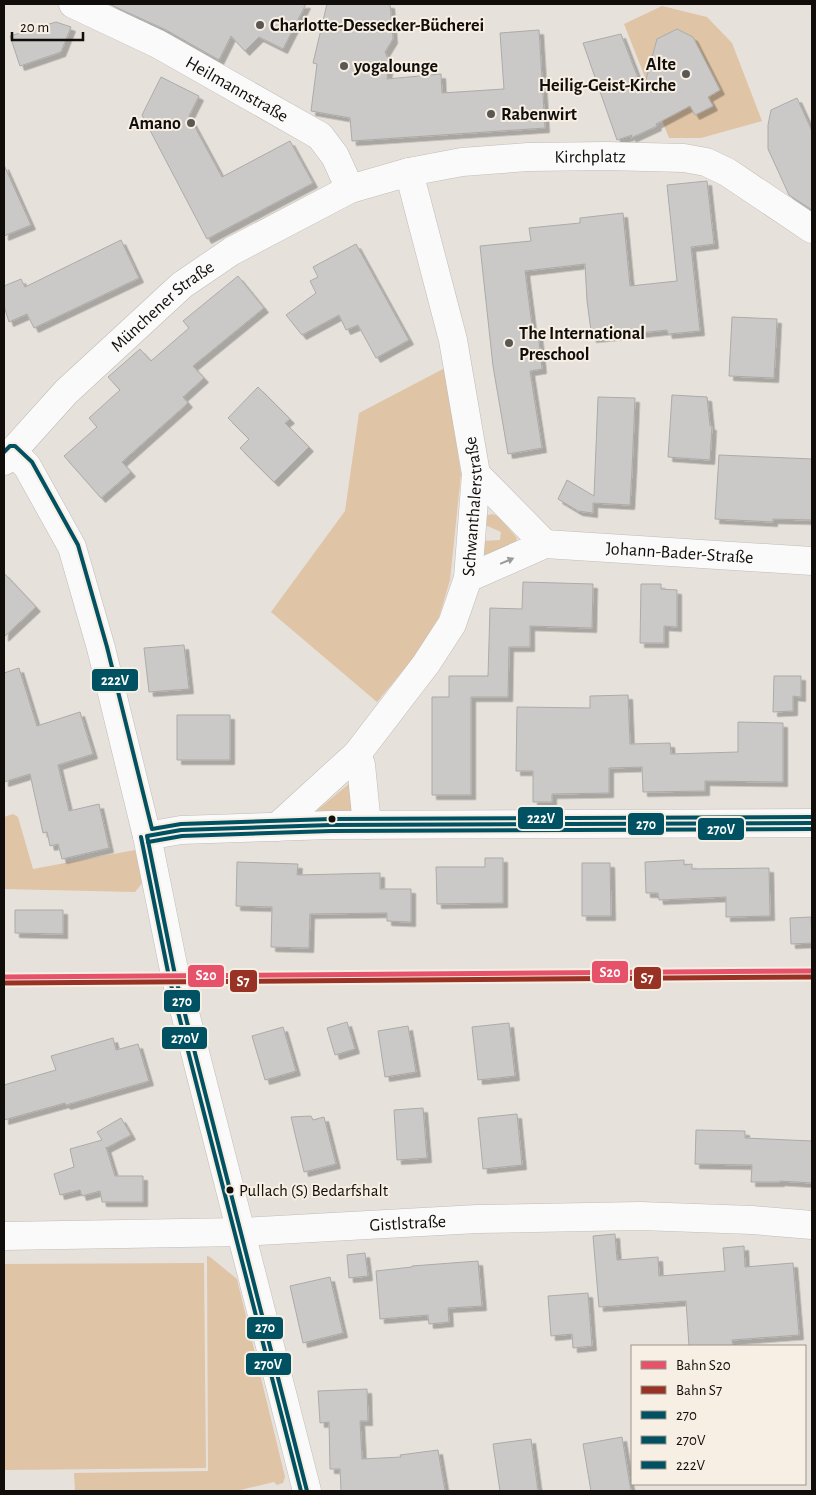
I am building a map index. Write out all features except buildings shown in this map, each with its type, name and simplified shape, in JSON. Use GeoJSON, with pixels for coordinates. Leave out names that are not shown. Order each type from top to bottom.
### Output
{"type":"FeatureCollection","features":[{"type":"Feature","properties":{"kind":"street","name":"Heilmannstraße"},"geometry":{"type":"LineString","coordinates":[[73,4],[158,44],[320,136],[335,156],[350,189]]}},
{"type":"Feature","properties":{"kind":"street","name":"Kirchplatz"},"geometry":{"type":"LineString","coordinates":[[350,189],[409,172],[462,162],[606,156],[684,158],[706,162],[727,172],[812,229]]}},
{"type":"Feature","properties":{"kind":"street","name":"Schwanthalerstraße"},"geometry":{"type":"LineString","coordinates":[[277,827],[357,754],[426,664],[447,632],[452,624],[468,578],[476,474],[453,340],[409,172]]}},
{"type":"Feature","properties":{"kind":"street","name":"Münchener Straße"},"geometry":{"type":"LineString","coordinates":[[8,456],[66,392],[182,285],[232,251],[350,189]]}},
{"type":"Feature","properties":{"kind":"street"},"geometry":{"type":"LineString","coordinates":[[8,456],[27,466],[72,547],[101,648],[147,836],[186,1017],[307,1491]]}},
{"type":"Feature","properties":{"kind":"street"},"geometry":{"type":"LineString","coordinates":[[476,474],[545,544]]}},
{"type":"Feature","properties":{"kind":"street","name":"Johann-Bader-Straße"},"geometry":{"type":"LineString","coordinates":[[468,578],[545,544],[812,561]]}},
{"type":"Feature","properties":{"kind":"street"},"geometry":{"type":"LineString","coordinates":[[357,754],[361,764],[367,825]]}},
{"type":"Feature","properties":{"kind":"street"},"geometry":{"type":"LineString","coordinates":[[147,836],[181,830],[367,825],[812,823]]}},
{"type":"Feature","properties":{"kind":"street","name":"Gistlstraße"},"geometry":{"type":"LineString","coordinates":[[4,1236],[242,1232],[478,1219],[640,1216],[752,1220],[812,1225]]}},
{"type":"Feature","properties":{"kind":"shaded area"},"geometry":{"type":"Polygon","coordinates":[[[662,6],[707,17],[732,43],[762,121],[701,138],[669,138],[624,24],[662,6]]]}},
{"type":"Feature","properties":{"kind":"shaded area"},"geometry":{"type":"Polygon","coordinates":[[[445,368],[461,474],[450,580],[439,617],[416,655],[377,702],[271,612],[345,511],[359,413],[445,368]]]}},
{"type":"Feature","properties":{"kind":"shaded area"},"geometry":{"type":"Polygon","coordinates":[[[492,514],[498,516],[517,538],[516,542],[487,555],[483,554],[483,541],[500,540],[501,532],[483,524],[485,516],[492,514]]]}},
{"type":"Feature","properties":{"kind":"shaded area"},"geometry":{"type":"Polygon","coordinates":[[[356,778],[360,811],[315,812],[356,778]]]}},
{"type":"Feature","properties":{"kind":"shaded area"},"geometry":{"type":"Polygon","coordinates":[[[13,814],[18,817],[33,869],[135,850],[143,882],[135,892],[4,889],[4,817],[13,814]]]}},
{"type":"Feature","properties":{"kind":"shaded area"},"geometry":{"type":"Polygon","coordinates":[[[207,1256],[237,1279],[285,1477],[283,1483],[277,1485],[274,1482],[236,1491],[75,1491],[74,1473],[208,1471],[207,1256]]]}},
{"type":"Feature","properties":{"kind":"shaded area"},"geometry":{"type":"Polygon","coordinates":[[[204,1263],[206,1468],[4,1470],[4,1264],[204,1263]]]}},
{"type":"Feature","properties":{"kind":"rail line","name":"S20"},"geometry":{"type":"LineString","coordinates":[[4,977],[812,971]]}},
{"type":"Feature","properties":{"kind":"rail line","name":"S7"},"geometry":{"type":"LineString","coordinates":[[4,983],[812,977]]}},
{"type":"Feature","properties":{"kind":"transit line","name":"222V"},"geometry":{"type":"LineString","coordinates":[[4,452],[10,446],[15,446],[32,462],[78,545],[107,647],[152,829],[181,824],[331,819],[812,817]]}},
{"type":"Feature","properties":{"kind":"transit line","name":"270"},"geometry":{"type":"LineString","coordinates":[[147,836],[181,830],[331,825],[812,823]]}},
{"type":"Feature","properties":{"kind":"transit line","name":"270V"},"geometry":{"type":"LineString","coordinates":[[148,842],[182,836],[331,831],[812,829]]}},
{"type":"Feature","properties":{"kind":"transit line","name":"270"},"geometry":{"type":"LineString","coordinates":[[147,836],[175,975],[307,1491]]}},
{"type":"Feature","properties":{"kind":"transit line","name":"270V"},"geometry":{"type":"LineString","coordinates":[[141,837],[169,977],[301,1491]]}},
{"type":"Feature","properties":{"kind":"place","name":"Charlotte-Dessecker-Bücherei"},"geometry":{"type":"Point","coordinates":[260,25]}},
{"type":"Feature","properties":{"kind":"place","name":"yogalounge"},"geometry":{"type":"Point","coordinates":[344,66]}},
{"type":"Feature","properties":{"kind":"place","name":"Alte Heilig-Geist-Kirche"},"geometry":{"type":"Point","coordinates":[686,74]}},
{"type":"Feature","properties":{"kind":"place","name":"Rabenwirt"},"geometry":{"type":"Point","coordinates":[491,114]}},
{"type":"Feature","properties":{"kind":"place","name":"Amano"},"geometry":{"type":"Point","coordinates":[191,123]}},
{"type":"Feature","properties":{"kind":"place","name":"The International Preschool"},"geometry":{"type":"Point","coordinates":[509,343]}},
{"type":"Feature","properties":{"kind":"place","name":"Pullach (S) Bedarfshalt"},"geometry":{"type":"Point","coordinates":[230,1190]}}]}
